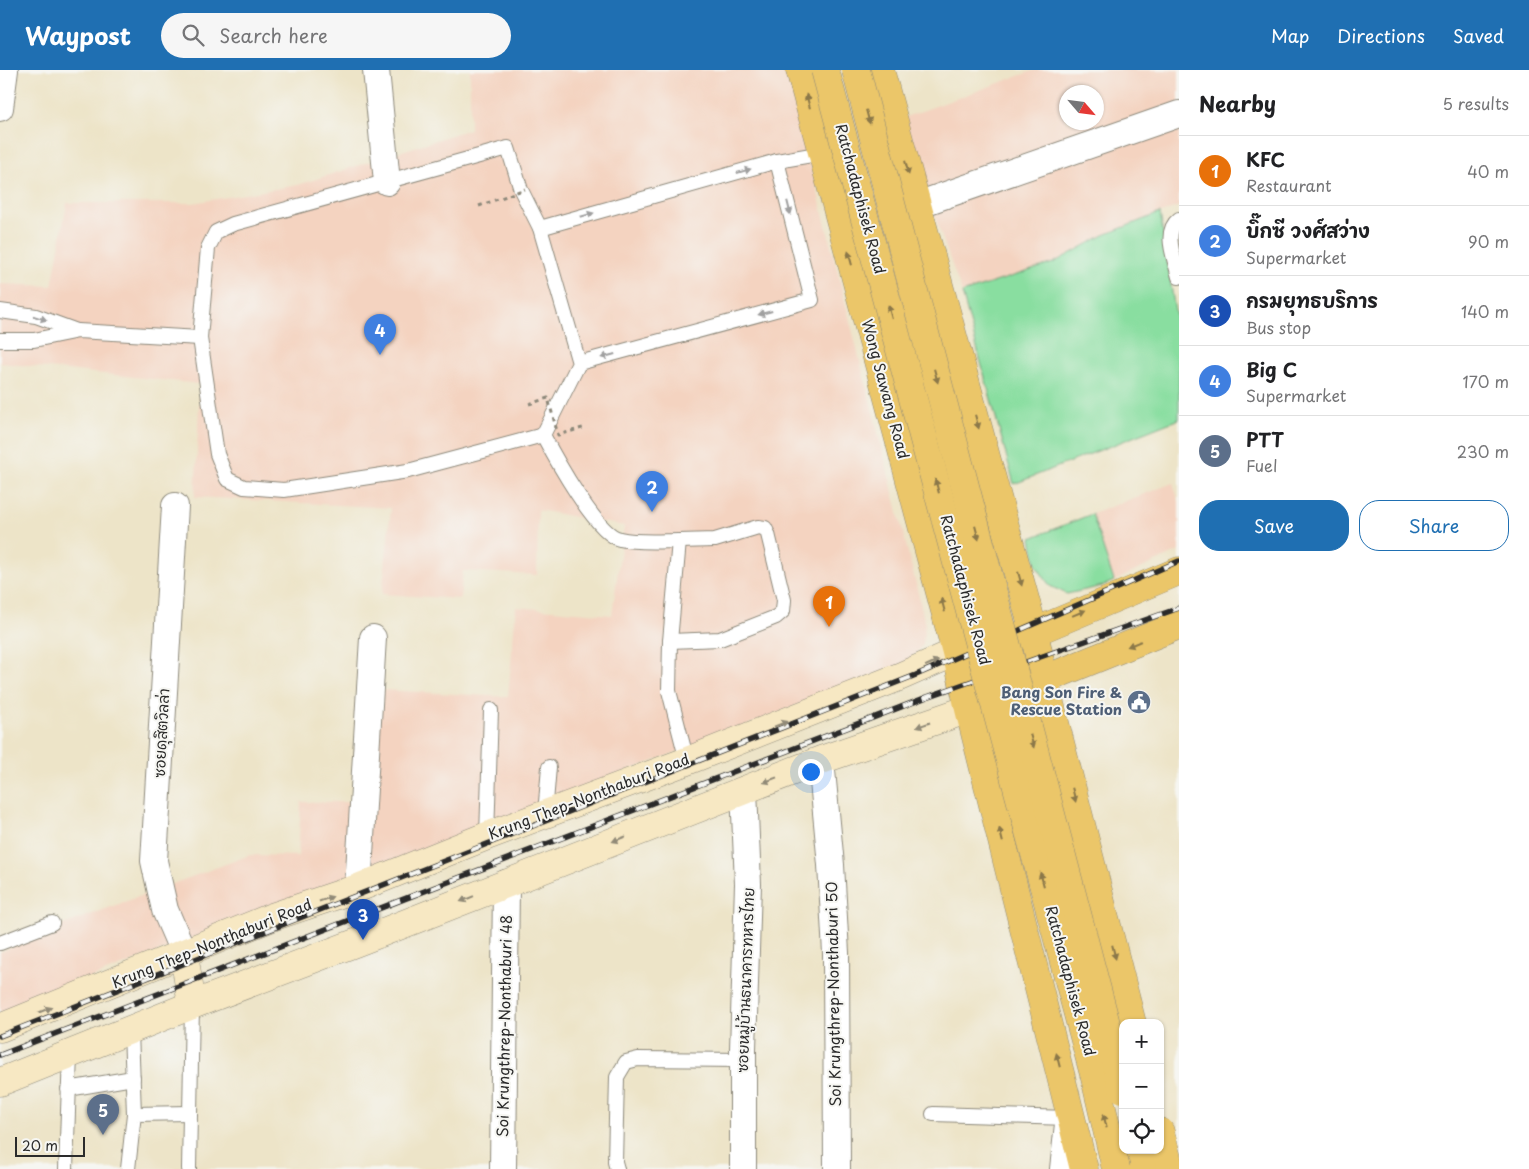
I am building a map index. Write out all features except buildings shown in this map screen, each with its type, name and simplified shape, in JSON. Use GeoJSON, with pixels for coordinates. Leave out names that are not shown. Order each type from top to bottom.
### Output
{"type":"FeatureCollection","features":[{"type":"Feature","properties":{"kind":"main road","name":"Wong Sawang Road"},"geometry":{"type":"LineString","coordinates":[[800,70],[956,652],[969,709]]}},
{"type":"Feature","properties":{"kind":"main road","name":"Ratchadaphisek Road"},"geometry":{"type":"LineString","coordinates":[[825,70],[1095,1078],[1116,1169]]}},
{"type":"Feature","properties":{"kind":"main road","name":"Ratchadaphisek Road"},"geometry":{"type":"LineString","coordinates":[[856,70],[1119,1074]]}},
{"type":"Feature","properties":{"kind":"main road"},"geometry":{"type":"LineString","coordinates":[[880,70],[1034,632],[1044,680],[1131,1019]]}},
{"type":"Feature","properties":{"kind":"main road"},"geometry":{"type":"LineString","coordinates":[[867,322],[875,335],[884,344],[894,350],[910,351],[918,346],[930,331],[937,314],[941,291]]}},
{"type":"Feature","properties":{"kind":"main road","name":"Krung Thep-Nonthaburi Road"},"geometry":{"type":"LineString","coordinates":[[0,1028],[272,917],[358,888],[486,836],[687,761],[899,677],[956,652],[1034,632],[1179,571]]}},
{"type":"Feature","properties":{"kind":"main road"},"geometry":{"type":"LineString","coordinates":[[0,1082],[192,1005],[821,760],[969,709],[1179,625]]}},
{"type":"Feature","properties":{"kind":"main road","name":"Ratchadaphisek Road"},"geometry":{"type":"LineString","coordinates":[[969,709],[1084,1169]]}},
{"type":"Feature","properties":{"kind":"main road"},"geometry":{"type":"LineString","coordinates":[[184,954],[192,1005]]}},
{"type":"Feature","properties":{"kind":"main road"},"geometry":{"type":"LineString","coordinates":[[1071,1117],[1080,1081],[1087,1070],[1100,1062],[1116,1059],[1119,1060]]}},
{"type":"Feature","properties":{"kind":"main road"},"geometry":{"type":"LineString","coordinates":[[1164,1147],[1170,1169]]}},
{"type":"Feature","properties":{"kind":"main road"},"geometry":{"type":"LineString","coordinates":[[1139,1154],[1142,1169]]}},
{"type":"Feature","properties":{"kind":"street"},"geometry":{"type":"LineString","coordinates":[[0,108],[4,70]]}},
{"type":"Feature","properties":{"kind":"street"},"geometry":{"type":"LineString","coordinates":[[376,70],[387,182]]}},
{"type":"Feature","properties":{"kind":"street"},"geometry":{"type":"LineString","coordinates":[[917,205],[1179,114]]}},
{"type":"Feature","properties":{"kind":"street","name":"ซอยดุสิตวิลล่า"},"geometry":{"type":"LineString","coordinates":[[175,506],[154,861],[165,910],[184,954]]}},
{"type":"Feature","properties":{"kind":"street"},"geometry":{"type":"LineString","coordinates":[[358,888],[373,638]]}},
{"type":"Feature","properties":{"kind":"street","name":"Soi Krungthrep-Nonthaburi 50"},"geometry":{"type":"LineString","coordinates":[[821,760],[831,865],[836,953],[837,1169]]}},
{"type":"Feature","properties":{"kind":"street","name":"ซอยหมู่บ้านธนาคารทหารไทย"},"geometry":{"type":"LineString","coordinates":[[743,1169],[743,1060],[748,884],[744,790]]}},
{"type":"Feature","properties":{"kind":"street","name":"Soi Krungthrep-Nonthaburi 48"},"geometry":{"type":"LineString","coordinates":[[504,1169],[506,883]]}},
{"type":"Feature","properties":{"kind":"street"},"geometry":{"type":"LineString","coordinates":[[1063,1169],[1071,1117]]}},
{"type":"Feature","properties":{"kind":"lane"},"geometry":{"type":"LineString","coordinates":[[508,148],[523,190],[540,228],[579,363],[543,435],[408,471],[284,490],[244,487],[227,479],[217,454],[200,338],[208,248],[216,232],[233,224],[387,182],[508,148]]}},
{"type":"Feature","properties":{"kind":"lane"},"geometry":{"type":"LineString","coordinates":[[540,228],[778,161],[822,153]]}},
{"type":"Feature","properties":{"kind":"lane"},"geometry":{"type":"LineString","coordinates":[[579,363],[812,300],[778,161]]}},
{"type":"Feature","properties":{"kind":"lane"},"geometry":{"type":"LineString","coordinates":[[1179,219],[1172,226],[1170,232],[1170,240],[1179,277]]}},
{"type":"Feature","properties":{"kind":"lane"},"geometry":{"type":"LineString","coordinates":[[0,311],[36,316],[78,331]]}},
{"type":"Feature","properties":{"kind":"lane"},"geometry":{"type":"LineString","coordinates":[[0,340],[34,340],[78,331],[200,338]]}},
{"type":"Feature","properties":{"kind":"lane"},"geometry":{"type":"LineString","coordinates":[[543,435],[574,491],[603,527],[618,539],[715,540],[758,528],[765,528],[784,600],[783,611],[776,617],[720,639],[670,641]]}},
{"type":"Feature","properties":{"kind":"lane"},"geometry":{"type":"LineString","coordinates":[[679,541],[670,641],[669,691],[687,761]]}},
{"type":"Feature","properties":{"kind":"lane"},"geometry":{"type":"LineString","coordinates":[[486,836],[491,710]]}},
{"type":"Feature","properties":{"kind":"lane"},"geometry":{"type":"LineString","coordinates":[[545,814],[549,767]]}},
{"type":"Feature","properties":{"kind":"lane"},"geometry":{"type":"LineString","coordinates":[[0,943],[52,923]]}},
{"type":"Feature","properties":{"kind":"lane"},"geometry":{"type":"LineString","coordinates":[[189,1169],[192,1005]]}},
{"type":"Feature","properties":{"kind":"lane"},"geometry":{"type":"LineString","coordinates":[[128,1169],[134,1114],[130,1031]]}},
{"type":"Feature","properties":{"kind":"lane"},"geometry":{"type":"LineString","coordinates":[[66,1169],[70,1054]]}},
{"type":"Feature","properties":{"kind":"lane"},"geometry":{"type":"LineString","coordinates":[[617,1169],[615,1162],[617,1077],[626,1062],[638,1059],[743,1060]]}},
{"type":"Feature","properties":{"kind":"lane"},"geometry":{"type":"LineString","coordinates":[[68,1089],[133,1078]]}},
{"type":"Feature","properties":{"kind":"lane"},"geometry":{"type":"LineString","coordinates":[[134,1114],[190,1114]]}},
{"type":"Feature","properties":{"kind":"lane"},"geometry":{"type":"LineString","coordinates":[[933,1114],[1071,1117]]}},
{"type":"Feature","properties":{"kind":"path"},"geometry":{"type":"LineString","coordinates":[[479,206],[523,190]]}},
{"type":"Feature","properties":{"kind":"path"},"geometry":{"type":"LineString","coordinates":[[529,404],[548,398],[558,435],[586,427]]}},
{"type":"Feature","properties":{"kind":"shaded area"},"geometry":{"type":"Polygon","coordinates":[[[470,70],[787,70],[917,588],[925,624],[923,644],[910,662],[0,1013],[0,952],[63,925],[250,855],[298,856],[301,802],[353,802],[383,690],[508,697],[516,607],[612,615],[624,526],[538,510],[537,575],[463,571],[460,599],[382,594],[391,508],[195,497],[200,384],[0,363],[0,284],[52,286],[67,203],[193,203],[298,185],[470,129],[470,70]]]}},
{"type":"Feature","properties":{"kind":"shaded area"},"geometry":{"type":"Polygon","coordinates":[[[1035,70],[1179,70],[1179,206],[1104,235],[1053,263],[962,293],[900,119],[1035,70]]]}},
{"type":"Feature","properties":{"kind":"shaded area"},"geometry":{"type":"Polygon","coordinates":[[[1173,483],[1179,502],[1179,551],[1114,581],[1092,514],[1173,483]]]}},
{"type":"Feature","properties":{"kind":"green space"},"geometry":{"type":"Polygon","coordinates":[[[1160,213],[1179,337],[1179,419],[1014,484],[962,293],[1053,263],[1104,235],[1160,213]]]}},
{"type":"Feature","properties":{"kind":"green space"},"geometry":{"type":"Polygon","coordinates":[[[1092,514],[1114,581],[1103,586],[1067,594],[1050,586],[1036,565],[1031,538],[1092,514]]]}},
{"type":"Feature","properties":{"kind":"railway"},"geometry":{"type":"LineString","coordinates":[[0,1036],[916,675],[1179,561]]}},
{"type":"Feature","properties":{"kind":"railway"},"geometry":{"type":"LineString","coordinates":[[0,1055],[927,697],[1179,608]]}},
{"type":"Feature","properties":{"kind":"place","name":"Big C"},"geometry":{"type":"Point","coordinates":[380,355]}},
{"type":"Feature","properties":{"kind":"place","name":"บิ๊กซี วงศ์สว่าง"},"geometry":{"type":"Point","coordinates":[652,512]}},
{"type":"Feature","properties":{"kind":"place","name":"KFC"},"geometry":{"type":"Point","coordinates":[829,627]}},
{"type":"Feature","properties":{"kind":"place","name":"Bang Son Fire & Rescue Station"},"geometry":{"type":"Point","coordinates":[1139,702]}},
{"type":"Feature","properties":{"kind":"place","name":"กรมยุทธบริการ"},"geometry":{"type":"Point","coordinates":[363,940]}},
{"type":"Feature","properties":{"kind":"place","name":"PTT"},"geometry":{"type":"Point","coordinates":[103,1135]}}]}
